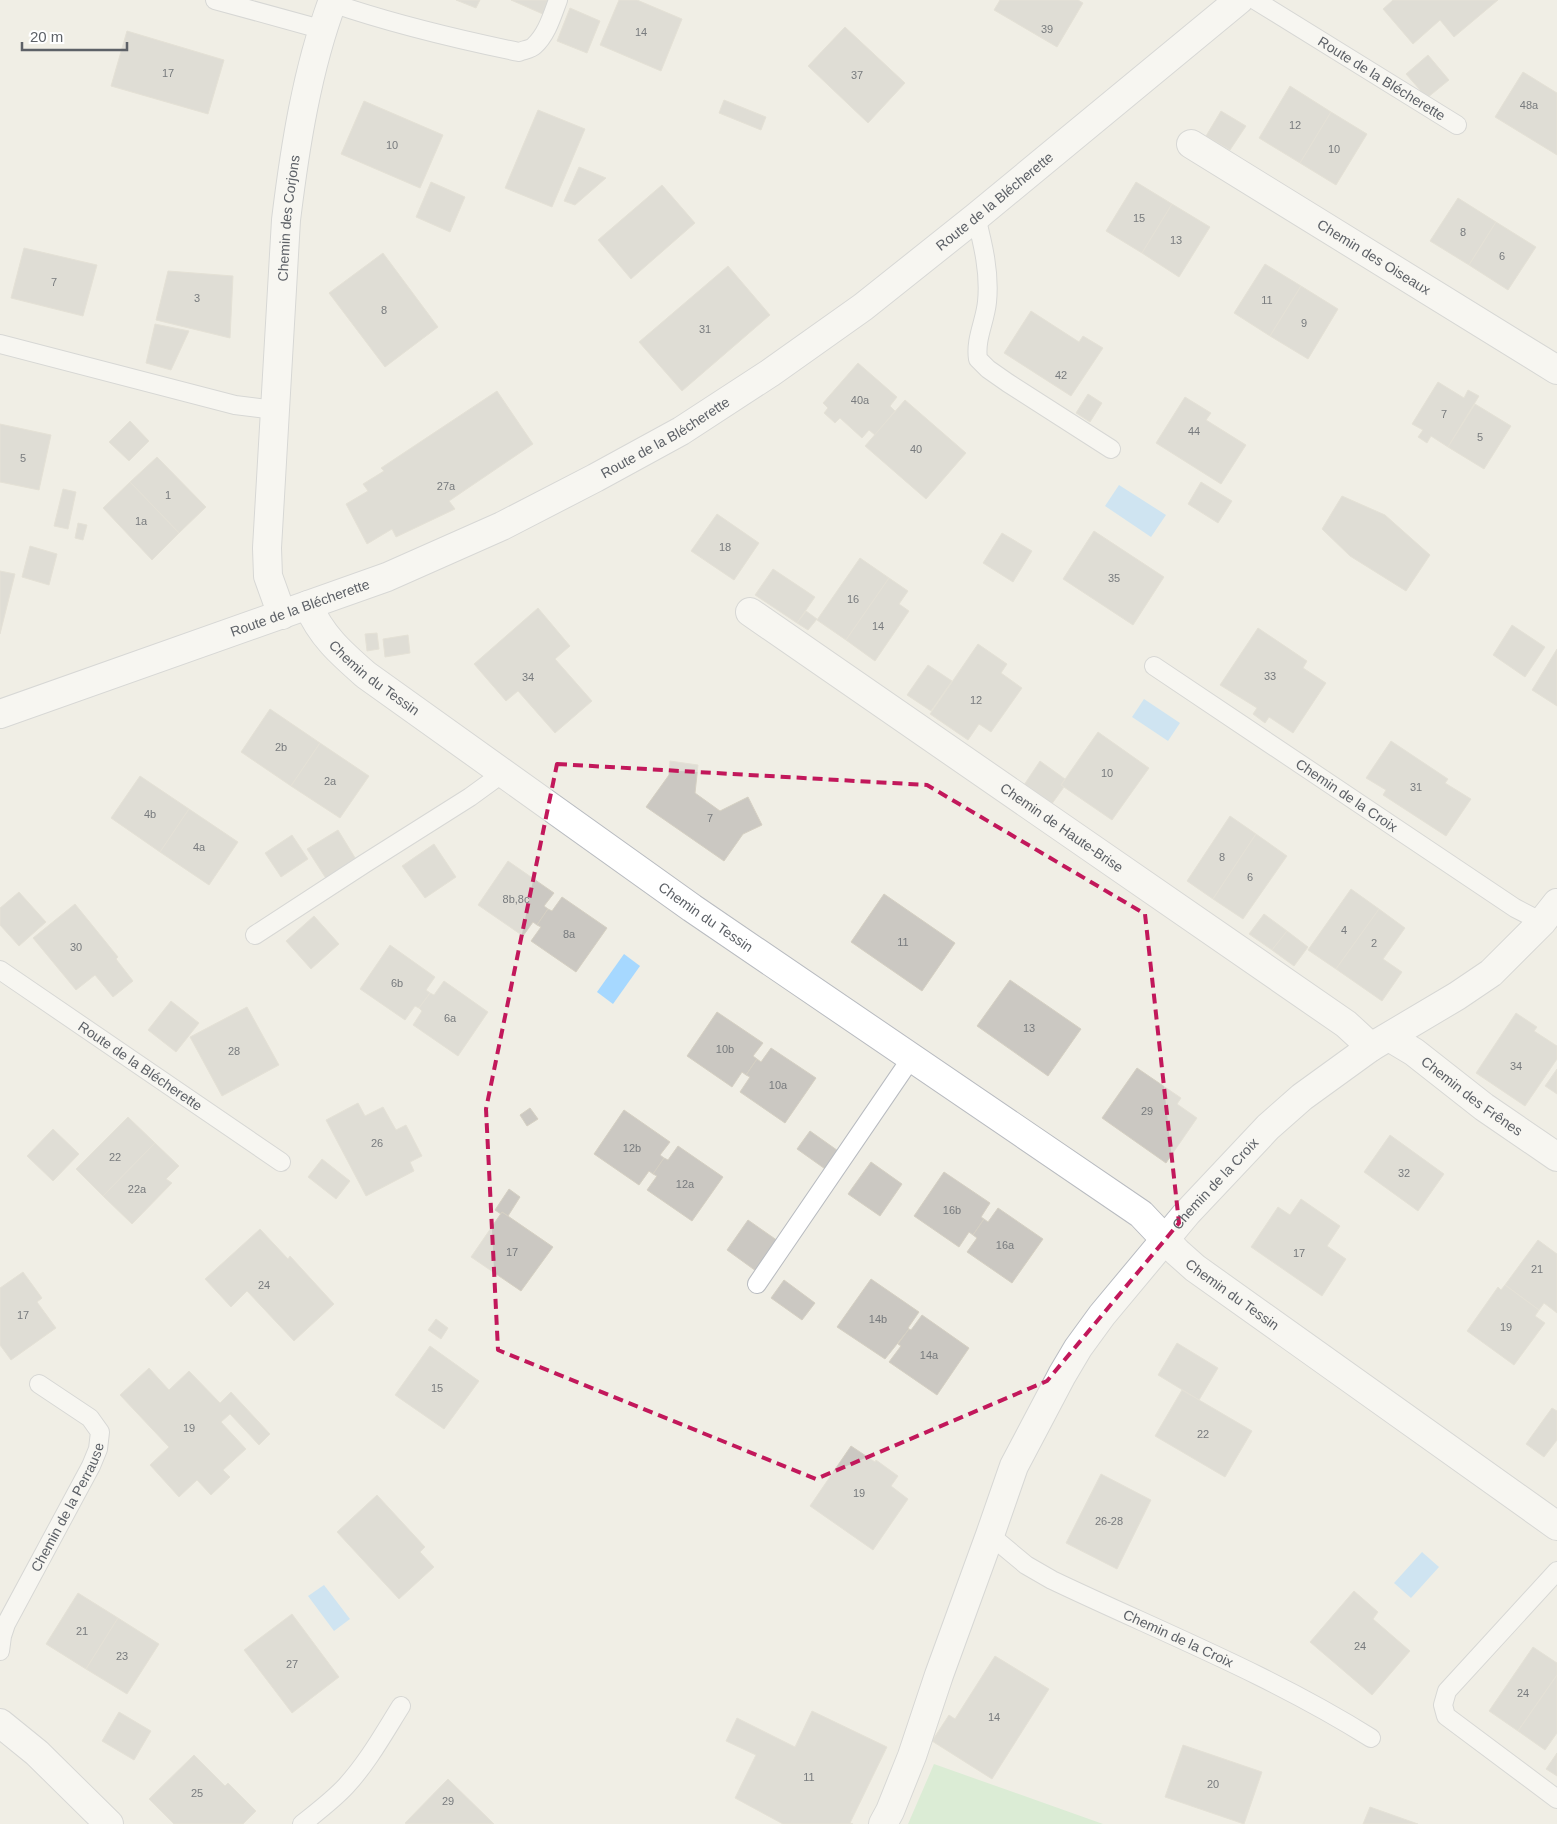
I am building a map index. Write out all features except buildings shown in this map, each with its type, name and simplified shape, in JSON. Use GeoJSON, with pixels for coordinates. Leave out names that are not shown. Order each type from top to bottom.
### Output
{"type":"FeatureCollection","features":[{"type":"Feature","properties":{"kind":"street","name":"Route de la Blécherette"},"geometry":{"type":"LineString","coordinates":[[0,714],[388,577],[502,526],[596,478],[681,431],[770,373],[855,312],[976,217],[1239,0]]}},
{"type":"Feature","properties":{"kind":"street","name":"Chemin des Corjons"},"geometry":{"type":"LineString","coordinates":[[282,615],[268,576],[267,548],[286,220],[306,94],[332,1]]}},
{"type":"Feature","properties":{"kind":"street","name":"Chemin des Oiseaux"},"geometry":{"type":"LineString","coordinates":[[1191,144],[1557,370]]}},
{"type":"Feature","properties":{"kind":"street","name":"Chemin du Tessin"},"geometry":{"type":"LineString","coordinates":[[308,605],[314,619],[332,645],[366,675],[692,908],[1141,1214],[1195,1268],[1557,1526]]}},
{"type":"Feature","properties":{"kind":"street","name":"Chemin de Haute-Brise"},"geometry":{"type":"LineString","coordinates":[[750,612],[1346,1024],[1380,1042]]}},
{"type":"Feature","properties":{"kind":"street","name":"Chemin de la Croix"},"geometry":{"type":"LineString","coordinates":[[883,1824],[912,1756],[1014,1466],[1066,1368],[1102,1315],[1187,1213],[1268,1126],[1302,1097],[1380,1042],[1457,996],[1491,973],[1550,913]]}},
{"type":"Feature","properties":{"kind":"street","name":"Chemin des Frênes"},"geometry":{"type":"LineString","coordinates":[[1380,1042],[1414,1052],[1484,1107],[1557,1157]]}},
{"type":"Feature","properties":{"kind":"street"},"geometry":{"type":"LineString","coordinates":[[0,1723],[37,1753],[109,1824]]}},
{"type":"Feature","properties":{"kind":"lane"},"geometry":{"type":"LineString","coordinates":[[215,0],[324,30]]}},
{"type":"Feature","properties":{"kind":"lane"},"geometry":{"type":"LineString","coordinates":[[332,1],[364,14],[428,32],[520,52],[533,48],[546,30],[558,0]]}},
{"type":"Feature","properties":{"kind":"lane","name":"Route de la Blécherette"},"geometry":{"type":"LineString","coordinates":[[1255,0],[1457,125]]}},
{"type":"Feature","properties":{"kind":"lane"},"geometry":{"type":"LineString","coordinates":[[976,217],[987,272],[987,302],[976,346],[978,359],[988,370],[1112,449]]}},
{"type":"Feature","properties":{"kind":"lane"},"geometry":{"type":"LineString","coordinates":[[0,344],[235,405],[275,410]]}},
{"type":"Feature","properties":{"kind":"lane","name":"Chemin de la Croix"},"geometry":{"type":"LineString","coordinates":[[1154,666],[1515,908],[1550,913]]}},
{"type":"Feature","properties":{"kind":"lane"},"geometry":{"type":"LineString","coordinates":[[255,935],[470,797],[503,773]]}},
{"type":"Feature","properties":{"kind":"lane","name":"Route de la Blécherette"},"geometry":{"type":"LineString","coordinates":[[0,970],[281,1162]]}},
{"type":"Feature","properties":{"kind":"lane"},"geometry":{"type":"LineString","coordinates":[[757,1284],[912,1057]]}},
{"type":"Feature","properties":{"kind":"lane","name":"Chemin de la Perrause"},"geometry":{"type":"LineString","coordinates":[[0,1652],[6,1624],[91,1466],[98,1449],[100,1432],[90,1418],[39,1384]]}},
{"type":"Feature","properties":{"kind":"lane","name":"Chemin de la Croix"},"geometry":{"type":"LineString","coordinates":[[990,1535],[1026,1565],[1052,1580],[1228,1662],[1332,1714],[1371,1738]]}},
{"type":"Feature","properties":{"kind":"lane"},"geometry":{"type":"LineString","coordinates":[[1557,1571],[1447,1691],[1442,1705],[1446,1716],[1557,1799]]}},
{"type":"Feature","properties":{"kind":"lane"},"geometry":{"type":"LineString","coordinates":[[302,1824],[347,1785],[379,1741],[401,1706]]}},
{"type":"Feature","properties":{"kind":"highlighted area"},"geometry":{"type":"Polygon","coordinates":[[[557,764],[927,785],[1145,914],[1179,1223],[1047,1381],[816,1479],[498,1350],[486,1109],[557,764]]]}},
{"type":"Feature","properties":{"kind":"green space"},"geometry":{"type":"Polygon","coordinates":[[[934,1764],[1103,1824],[908,1824],[934,1764]]]}},
{"type":"Feature","properties":{"kind":"water"},"geometry":{"type":"Polygon","coordinates":[[[1119,485],[1166,515],[1151,537],[1105,506],[1119,485]]]}},
{"type":"Feature","properties":{"kind":"water"},"geometry":{"type":"Polygon","coordinates":[[[1144,699],[1180,723],[1168,741],[1132,717],[1144,699]]]}},
{"type":"Feature","properties":{"kind":"water"},"geometry":{"type":"Polygon","coordinates":[[[624,954],[640,966],[613,1004],[597,992],[624,954]]]}},
{"type":"Feature","properties":{"kind":"water"},"geometry":{"type":"Polygon","coordinates":[[[1422,1552],[1439,1567],[1411,1598],[1394,1583],[1422,1552]]]}},
{"type":"Feature","properties":{"kind":"water"},"geometry":{"type":"Polygon","coordinates":[[[324,1585],[350,1619],[334,1631],[308,1596],[324,1585]]]}}]}
